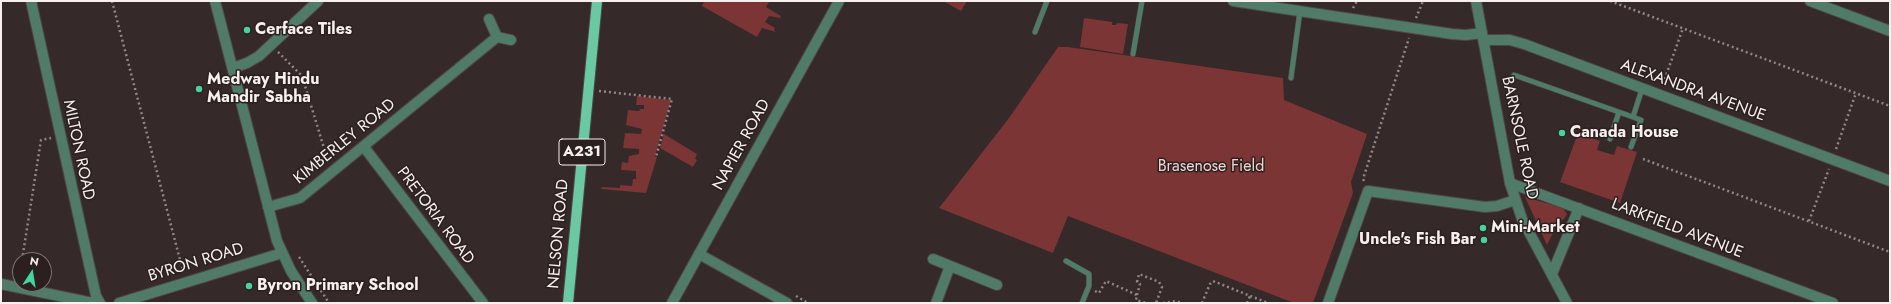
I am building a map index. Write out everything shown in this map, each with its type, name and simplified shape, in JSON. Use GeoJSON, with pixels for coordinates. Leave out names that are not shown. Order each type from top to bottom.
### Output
{"type":"FeatureCollection","features":[{"type":"Feature","properties":{"kind":"main road","name":"NELSON ROAD"},"geometry":{"type":"LineString","coordinates":[[568,303],[597,1]]}},
{"type":"Feature","properties":{"kind":"street","name":"MILTON ROAD"},"geometry":{"type":"LineString","coordinates":[[31,1],[96,296],[100,303]]}},
{"type":"Feature","properties":{"kind":"street"},"geometry":{"type":"LineString","coordinates":[[215,1],[268,207],[282,253],[295,279],[312,303]]}},
{"type":"Feature","properties":{"kind":"street"},"geometry":{"type":"LineString","coordinates":[[233,68],[250,62],[271,45],[318,1]]}},
{"type":"Feature","properties":{"kind":"street","name":"NAPIER ROAD"},"geometry":{"type":"LineString","coordinates":[[672,303],[839,1]]}},
{"type":"Feature","properties":{"kind":"street","name":"ALEXANDRA AVENUE"},"geometry":{"type":"LineString","coordinates":[[1233,1],[1283,5],[1300,11],[1412,28],[1510,40],[1832,158],[1890,181]]}},
{"type":"Feature","properties":{"kind":"street","name":"BARNSOLE ROAD"},"geometry":{"type":"LineString","coordinates":[[1476,1],[1510,183],[1537,250],[1552,274],[1567,303]]}},
{"type":"Feature","properties":{"kind":"street"},"geometry":{"type":"LineString","coordinates":[[1810,1],[1890,31]]}},
{"type":"Feature","properties":{"kind":"street"},"geometry":{"type":"LineString","coordinates":[[490,19],[497,37],[511,40]]}},
{"type":"Feature","properties":{"kind":"street","name":"KIMBERLEY ROAD"},"geometry":{"type":"LineString","coordinates":[[268,207],[300,198],[497,37]]}},
{"type":"Feature","properties":{"kind":"street","name":"PRETORIA ROAD"},"geometry":{"type":"LineString","coordinates":[[364,147],[483,303]]}},
{"type":"Feature","properties":{"kind":"street","name":"LARKFIELD AVENUE"},"geometry":{"type":"LineString","coordinates":[[1510,183],[1833,303]]}},
{"type":"Feature","properties":{"kind":"street"},"geometry":{"type":"LineString","coordinates":[[1328,303],[1368,191],[1485,207],[1505,204],[1516,200]]}},
{"type":"Feature","properties":{"kind":"street"},"geometry":{"type":"LineString","coordinates":[[1552,274],[1579,208]]}},
{"type":"Feature","properties":{"kind":"street","name":"BYRON ROAD"},"geometry":{"type":"LineString","coordinates":[[119,303],[282,253]]}},
{"type":"Feature","properties":{"kind":"street"},"geometry":{"type":"LineString","coordinates":[[699,254],[787,303]]}},
{"type":"Feature","properties":{"kind":"street"},"geometry":{"type":"LineString","coordinates":[[933,260],[997,285]]}},
{"type":"Feature","properties":{"kind":"street"},"geometry":{"type":"LineString","coordinates":[[936,303],[950,266]]}},
{"type":"Feature","properties":{"kind":"street"},"geometry":{"type":"LineString","coordinates":[[1,284],[93,303]]}},
{"type":"Feature","properties":{"kind":"lane"},"geometry":{"type":"LineString","coordinates":[[1035,32],[1047,1]]}},
{"type":"Feature","properties":{"kind":"lane"},"geometry":{"type":"LineString","coordinates":[[1133,54],[1142,1]]}},
{"type":"Feature","properties":{"kind":"lane"},"geometry":{"type":"LineString","coordinates":[[1291,78],[1300,11]]}},
{"type":"Feature","properties":{"kind":"lane"},"geometry":{"type":"LineString","coordinates":[[1514,75],[1640,120],[1631,147]]}},
{"type":"Feature","properties":{"kind":"lane"},"geometry":{"type":"LineString","coordinates":[[1633,117],[1642,89]]}},
{"type":"Feature","properties":{"kind":"lane"},"geometry":{"type":"LineString","coordinates":[[1610,139],[1619,112]]}},
{"type":"Feature","properties":{"kind":"lane"},"geometry":{"type":"LineString","coordinates":[[1066,261],[1089,274],[1087,289],[1082,303]]}},
{"type":"Feature","properties":{"kind":"path"},"geometry":{"type":"LineString","coordinates":[[112,1],[186,282]]}},
{"type":"Feature","properties":{"kind":"path"},"geometry":{"type":"LineString","coordinates":[[1368,191],[1363,179],[1412,28],[1423,1]]}},
{"type":"Feature","properties":{"kind":"path"},"geometry":{"type":"LineString","coordinates":[[1610,1],[1890,106]]}},
{"type":"Feature","properties":{"kind":"path"},"geometry":{"type":"LineString","coordinates":[[1659,95],[1683,28]]}},
{"type":"Feature","properties":{"kind":"path"},"geometry":{"type":"LineString","coordinates":[[271,45],[302,76],[331,173]]}},
{"type":"Feature","properties":{"kind":"path"},"geometry":{"type":"LineString","coordinates":[[598,91],[672,99],[656,156]]}},
{"type":"Feature","properties":{"kind":"path"},"geometry":{"type":"LineString","coordinates":[[1809,221],[1856,93]]}},
{"type":"Feature","properties":{"kind":"path"},"geometry":{"type":"LineString","coordinates":[[23,252],[41,140],[60,136]]}},
{"type":"Feature","properties":{"kind":"path"},"geometry":{"type":"LineString","coordinates":[[1643,159],[1890,252]]}},
{"type":"Feature","properties":{"kind":"path"},"geometry":{"type":"LineString","coordinates":[[295,251],[329,303]]}},
{"type":"Feature","properties":{"kind":"path"},"geometry":{"type":"LineString","coordinates":[[1146,303],[1136,300],[1140,284],[1137,282],[1139,274],[1159,282],[1162,287],[1156,303]]}},
{"type":"Feature","properties":{"kind":"path"},"geometry":{"type":"LineString","coordinates":[[1087,289],[1099,293],[1106,281],[1137,295]]}},
{"type":"Feature","properties":{"kind":"path"},"geometry":{"type":"LineString","coordinates":[[1202,303],[1210,284],[1213,282],[1268,303]]}},
{"type":"Feature","properties":{"kind":"path"},"geometry":{"type":"LineString","coordinates":[[1247,303],[1250,296]]}},
{"type":"Feature","properties":{"kind":"path"},"geometry":{"type":"LineString","coordinates":[[1163,303],[1176,301],[1182,303]]}},
{"type":"Feature","properties":{"kind":"green space"},"geometry":{"type":"Polygon","coordinates":[[[704,1],[768,1],[769,2],[766,7],[781,16],[780,18],[769,16],[765,22],[775,28],[774,30],[776,32],[762,28],[757,37],[702,6],[704,1]]]}},
{"type":"Feature","properties":{"kind":"green space"},"geometry":{"type":"Polygon","coordinates":[[[943,1],[967,1],[961,11],[943,1]]]}},
{"type":"Feature","properties":{"kind":"green space"},"geometry":{"type":"Polygon","coordinates":[[[1084,18],[1112,22],[1112,25],[1116,25],[1117,23],[1128,24],[1123,54],[1080,47],[1084,18]]]}},
{"type":"Feature","properties":{"kind":"green space","name":"Brasenose Field"},"geometry":{"type":"Polygon","coordinates":[[[1058,47],[1068,47],[1283,78],[1284,100],[1367,134],[1351,182],[1353,193],[1313,303],[1294,303],[1068,216],[1053,253],[939,208],[1009,118],[1058,47]]]}},
{"type":"Feature","properties":{"kind":"green space"},"geometry":{"type":"Polygon","coordinates":[[[637,96],[671,100],[655,156],[657,157],[646,193],[601,189],[602,187],[620,188],[620,185],[632,186],[633,179],[636,179],[636,171],[621,170],[622,162],[628,163],[629,156],[639,154],[639,149],[623,148],[625,133],[641,134],[642,129],[626,125],[628,110],[639,111],[640,109],[644,109],[644,105],[636,105],[637,96]]]}},
{"type":"Feature","properties":{"kind":"green space"},"geometry":{"type":"Polygon","coordinates":[[[1578,133],[1600,141],[1597,150],[1614,155],[1617,146],[1637,152],[1620,203],[1560,182],[1578,133]]]}},
{"type":"Feature","properties":{"kind":"green space"},"geometry":{"type":"Polygon","coordinates":[[[664,134],[697,154],[695,159],[697,160],[693,167],[660,148],[664,134]]]}},
{"type":"Feature","properties":{"kind":"green space"},"geometry":{"type":"Polygon","coordinates":[[[1525,197],[1563,208],[1567,214],[1564,219],[1559,221],[1547,245],[1525,197]]]}},
{"type":"Feature","properties":{"kind":"place","name":"Cerface Tiles"},"geometry":{"type":"Point","coordinates":[247,30]}},
{"type":"Feature","properties":{"kind":"place","name":"Medway Hindu Mandir Sabha"},"geometry":{"type":"Point","coordinates":[199,89]}},
{"type":"Feature","properties":{"kind":"place","name":"Canada House"},"geometry":{"type":"Point","coordinates":[1562,133]}},
{"type":"Feature","properties":{"kind":"place","name":"Mini-Market"},"geometry":{"type":"Point","coordinates":[1483,228]}},
{"type":"Feature","properties":{"kind":"place","name":"Uncle's Fish Bar"},"geometry":{"type":"Point","coordinates":[1484,240]}},
{"type":"Feature","properties":{"kind":"place","name":"Byron Primary School"},"geometry":{"type":"Point","coordinates":[249,286]}}]}
